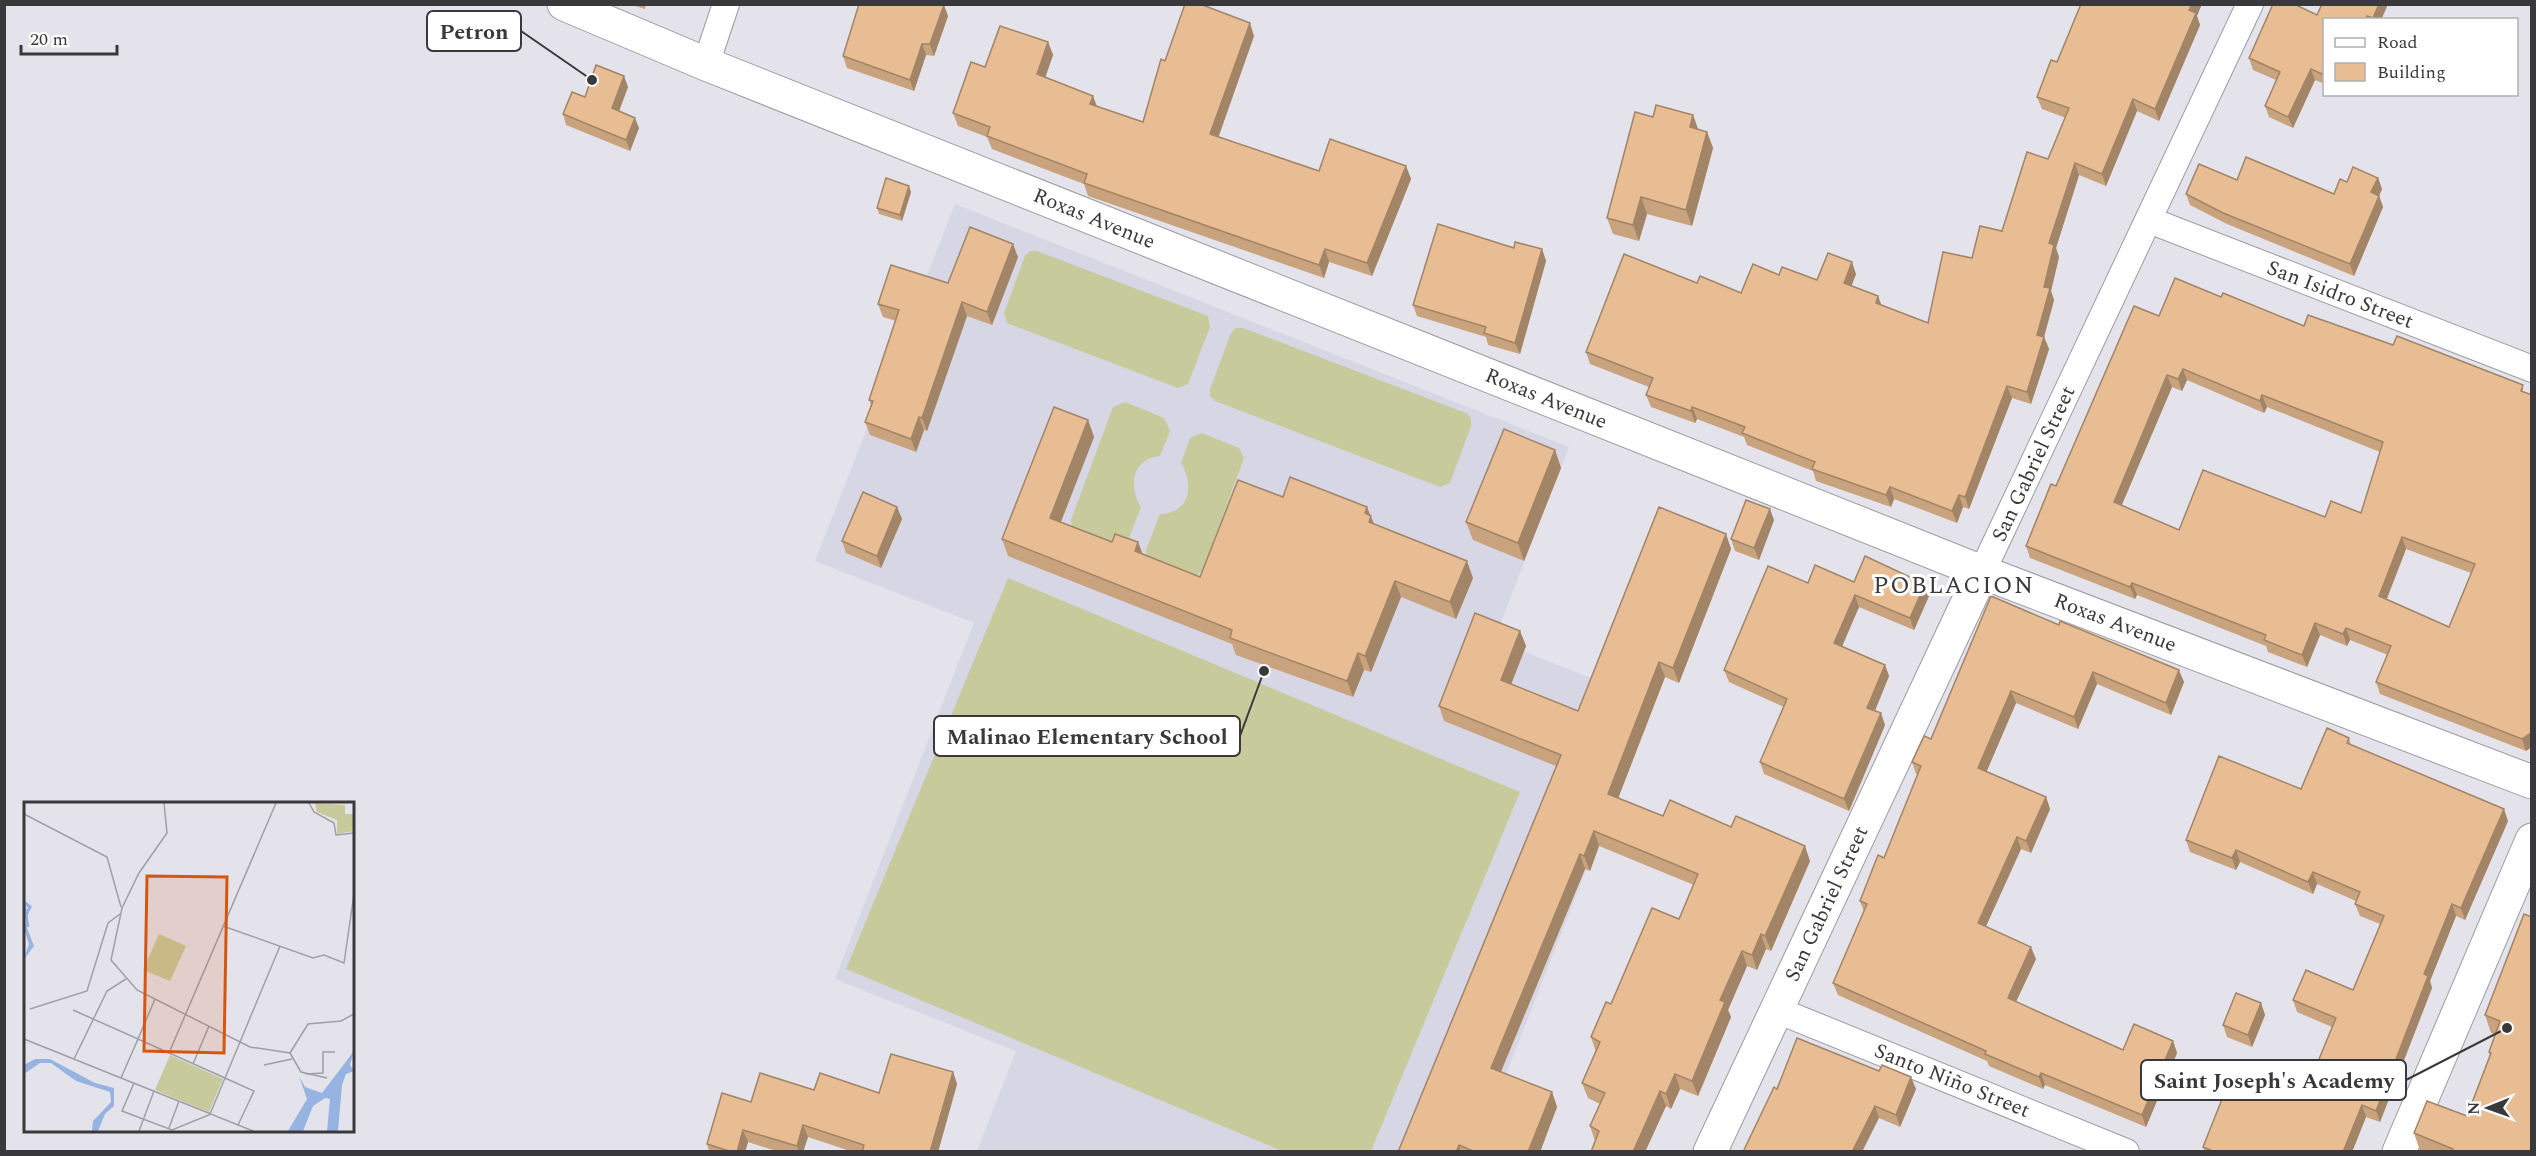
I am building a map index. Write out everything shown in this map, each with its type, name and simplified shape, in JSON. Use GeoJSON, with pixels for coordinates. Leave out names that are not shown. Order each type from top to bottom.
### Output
{"type":"FeatureCollection","features":[{"type":"Feature","properties":{"kind":"main road","name":"Roxas Avenue"},"geometry":{"type":"LineString","coordinates":[[564,4],[706,64],[1983,572],[2532,782]]}},
{"type":"Feature","properties":{"kind":"main road","name":"San Gabriel Street"},"geometry":{"type":"LineString","coordinates":[[1710,1152],[1983,572]]}},
{"type":"Feature","properties":{"kind":"main road"},"geometry":{"type":"LineString","coordinates":[[2399,1152],[2532,840]]}},
{"type":"Feature","properties":{"kind":"street"},"geometry":{"type":"LineString","coordinates":[[706,64],[726,4]]}},
{"type":"Feature","properties":{"kind":"street","name":"San Gabriel Street"},"geometry":{"type":"LineString","coordinates":[[1983,572],[2250,4]]}},
{"type":"Feature","properties":{"kind":"street","name":"San Isidro Street"},"geometry":{"type":"LineString","coordinates":[[2149,220],[2532,369]]}},
{"type":"Feature","properties":{"kind":"street","name":"Santo Niño Street"},"geometry":{"type":"LineString","coordinates":[[1777,1010],[2126,1152]]}},
{"type":"Feature","properties":{"kind":"shaded area"},"geometry":{"type":"Polygon","coordinates":[[[955,204],[1569,447],[1494,640],[1652,702],[1476,1151],[977,1151],[1016,1051],[835,979],[974,623],[815,561],[955,204]]]}},
{"type":"Feature","properties":{"kind":"green space"},"geometry":{"type":"Polygon","coordinates":[[[1030,251],[1037,251],[1208,316],[1210,327],[1188,384],[1178,388],[1007,323],[1004,313],[1025,256],[1030,251]]]}},
{"type":"Feature","properties":{"kind":"green space"},"geometry":{"type":"Polygon","coordinates":[[[1236,328],[1243,328],[1466,413],[1471,418],[1471,426],[1450,483],[1440,487],[1215,401],[1210,396],[1210,389],[1231,333],[1236,328]]]}},
{"type":"Feature","properties":{"kind":"green space"},"geometry":{"type":"Polygon","coordinates":[[[1125,402],[1164,418],[1170,431],[1160,456],[1143,462],[1138,468],[1134,482],[1141,507],[1127,543],[1120,547],[1072,527],[1071,520],[1113,407],[1125,402]]]}},
{"type":"Feature","properties":{"kind":"green space"},"geometry":{"type":"Polygon","coordinates":[[[1202,433],[1239,448],[1244,458],[1203,570],[1195,577],[1146,557],[1146,550],[1160,514],[1178,509],[1184,503],[1188,480],[1181,463],[1190,438],[1202,433]]]}},
{"type":"Feature","properties":{"kind":"green space"},"geometry":{"type":"Polygon","coordinates":[[[1008,578],[1520,792],[1371,1151],[1282,1151],[846,969],[1008,578]]]}},
{"type":"Feature","properties":{"kind":"building"},"geometry":{"type":"Polygon","coordinates":[[[859,4],[944,5],[930,44],[922,44],[910,80],[843,56],[859,4]]]}},
{"type":"Feature","properties":{"kind":"building"},"geometry":{"type":"Polygon","coordinates":[[[1185,4],[1200,4],[1250,23],[1210,134],[1319,171],[1330,139],[1406,166],[1367,263],[1325,249],[1319,265],[1084,183],[1087,174],[987,136],[990,127],[953,113],[971,62],[985,67],[1000,26],[1048,42],[1037,74],[1093,96],[1090,104],[1143,122],[1161,59],[1165,61],[1185,4]]]}},
{"type":"Feature","properties":{"kind":"building"},"geometry":{"type":"Polygon","coordinates":[[[2081,4],[2192,4],[2189,10],[2196,13],[2155,109],[2133,99],[2102,174],[2075,163],[2049,243],[2054,245],[2044,287],[2050,288],[2037,335],[2044,337],[2027,392],[2007,386],[1965,497],[1959,495],[1952,511],[1890,487],[1886,495],[1812,469],[1815,462],[1742,433],[1745,427],[1692,407],[1691,411],[1646,395],[1653,378],[1586,352],[1624,254],[1697,283],[1700,276],[1741,293],[1753,264],[1779,275],[1782,267],[1817,280],[1828,253],[1852,262],[1844,283],[1878,296],[1876,303],[1928,323],[1943,252],[1972,258],[1980,226],[2002,231],[2027,152],[2048,159],[2069,108],[2037,97],[2051,60],[2057,62],[2081,4]]]}},
{"type":"Feature","properties":{"kind":"building"},"geometry":{"type":"Polygon","coordinates":[[[2273,4],[2294,4],[2317,15],[2322,4],[2379,4],[2373,18],[2367,16],[2366,18],[2323,18],[2323,73],[2311,69],[2288,117],[2265,106],[2280,72],[2249,58],[2273,4]]]}},
{"type":"Feature","properties":{"kind":"building"},"geometry":{"type":"Polygon","coordinates":[[[596,65],[624,76],[612,108],[635,118],[626,140],[563,114],[572,92],[585,97],[596,65]]]}},
{"type":"Feature","properties":{"kind":"building"},"geometry":{"type":"Polygon","coordinates":[[[1656,105],[1693,115],[1690,127],[1707,132],[1686,210],[1641,197],[1633,225],[1607,218],[1635,112],[1653,117],[1656,105]]]}},
{"type":"Feature","properties":{"kind":"building"},"geometry":{"type":"Polygon","coordinates":[[[2246,157],[2334,194],[2340,179],[2347,182],[2353,167],[2378,178],[2371,192],[2379,196],[2350,264],[2223,213],[2186,194],[2199,164],[2237,180],[2246,157]]]}},
{"type":"Feature","properties":{"kind":"building"},"geometry":{"type":"Polygon","coordinates":[[[886,178],[909,186],[900,215],[877,208],[886,178]]]}},
{"type":"Feature","properties":{"kind":"building"},"geometry":{"type":"Polygon","coordinates":[[[1438,224],[1514,248],[1515,242],[1542,249],[1515,343],[1484,333],[1486,327],[1413,305],[1438,224]]]}},
{"type":"Feature","properties":{"kind":"building"},"geometry":{"type":"Polygon","coordinates":[[[970,227],[1013,244],[987,312],[962,302],[922,418],[919,417],[911,439],[865,422],[873,401],[869,400],[899,310],[878,304],[891,265],[948,283],[970,227]]]}},
{"type":"Feature","properties":{"kind":"building"},"geometry":{"type":"Polygon","coordinates":[[[2175,278],[2221,297],[2223,293],[2304,326],[2308,315],[2393,345],[2397,336],[2523,385],[2521,391],[2532,395],[2532,732],[2522,739],[2376,682],[2391,646],[2346,628],[2343,634],[2315,623],[2302,655],[2264,640],[2266,635],[2132,583],[2130,587],[2026,546],[2051,484],[2056,486],[2134,306],[2159,316],[2175,278]],[[2183,369],[2178,379],[2167,375],[2114,502],[2179,530],[2203,470],[2325,517],[2331,501],[2361,513],[2383,442],[2262,395],[2260,401],[2183,369]],[[2402,537],[2379,596],[2449,627],[2475,564],[2402,537]]]}},
{"type":"Feature","properties":{"kind":"building"},"geometry":{"type":"Polygon","coordinates":[[[1054,407],[1088,420],[1050,518],[1112,542],[1115,534],[1138,542],[1135,551],[1200,577],[1238,480],[1283,497],[1290,477],[1367,507],[1365,513],[1371,516],[1369,522],[1467,561],[1450,602],[1395,581],[1365,656],[1358,653],[1347,681],[1230,638],[1232,630],[1002,539],[1054,407]]]}},
{"type":"Feature","properties":{"kind":"building"},"geometry":{"type":"Polygon","coordinates":[[[1504,429],[1555,450],[1518,543],[1466,522],[1504,429]]]}},
{"type":"Feature","properties":{"kind":"building"},"geometry":{"type":"Polygon","coordinates":[[[863,492],[897,507],[877,556],[842,541],[863,492]]]}},
{"type":"Feature","properties":{"kind":"building"},"geometry":{"type":"Polygon","coordinates":[[[1746,500],[1770,509],[1754,548],[1731,539],[1746,500]]]}},
{"type":"Feature","properties":{"kind":"building"},"geometry":{"type":"Polygon","coordinates":[[[1659,507],[1726,534],[1673,668],[1659,662],[1608,794],[1663,816],[1670,800],[1731,827],[1736,816],[1805,846],[1765,936],[1761,934],[1752,955],[1742,951],[1720,1000],[1725,1002],[1692,1081],[1675,1074],[1666,1094],[1660,1091],[1633,1152],[1591,1152],[1599,1131],[1590,1126],[1605,1093],[1582,1083],[1600,1042],[1591,1037],[1606,1002],[1611,1004],[1652,908],[1679,919],[1698,874],[1594,831],[1584,856],[1580,854],[1491,1068],[1552,1092],[1528,1152],[1475,1152],[1459,1145],[1456,1152],[1398,1152],[1561,755],[1439,706],[1475,613],[1520,631],[1501,680],[1578,711],[1659,507]]]}},
{"type":"Feature","properties":{"kind":"building"},"geometry":{"type":"Polygon","coordinates":[[[1865,556],[1925,584],[1910,618],[1855,595],[1834,643],[1885,665],[1867,708],[1881,713],[1844,799],[1760,762],[1787,699],[1724,670],[1768,566],[1808,583],[1815,565],[1854,582],[1865,556]]]}},
{"type":"Feature","properties":{"kind":"building"},"geometry":{"type":"Polygon","coordinates":[[[1991,596],[2059,625],[2060,621],[2179,670],[2166,703],[2093,672],[2074,717],[2011,691],[1978,768],[2046,797],[2026,841],[2017,837],[1978,923],[2031,947],[2008,998],[2123,1050],[2134,1024],[2173,1041],[2142,1115],[2041,1073],[2039,1077],[1985,1054],[1986,1051],[1833,983],[1867,904],[1860,901],[1878,855],[1884,858],[1921,766],[1912,762],[1924,736],[1931,739],[1991,596]]]}},
{"type":"Feature","properties":{"kind":"building"},"geometry":{"type":"Polygon","coordinates":[[[2327,728],[2349,738],[2347,743],[2504,809],[2461,908],[2452,904],[2424,974],[2428,976],[2376,1111],[2362,1105],[2343,1152],[2215,1152],[2203,1147],[2234,1069],[2292,1092],[2296,1084],[2307,1088],[2336,1018],[2293,1000],[2306,970],[2353,990],[2384,916],[2355,904],[2360,892],[2313,872],[2308,882],[2236,850],[2232,858],[2186,840],[2219,756],[2301,789],[2327,728]]]}},
{"type":"Feature","properties":{"kind":"building"},"geometry":{"type":"Polygon","coordinates":[[[2524,914],[2532,917],[2532,1152],[2453,1152],[2453,1149],[2414,1133],[2427,1101],[2467,1116],[2491,1053],[2489,1052],[2500,1021],[2485,1015],[2524,914]]]}},
{"type":"Feature","properties":{"kind":"building"},"geometry":{"type":"Polygon","coordinates":[[[2236,993],[2261,1003],[2248,1035],[2223,1025],[2236,993]]]}},
{"type":"Feature","properties":{"kind":"building"},"geometry":{"type":"Polygon","coordinates":[[[1797,1038],[1879,1071],[1882,1065],[1911,1077],[1896,1115],[1875,1106],[1852,1152],[1743,1152],[1774,1087],[1777,1089],[1797,1038]]]}},
{"type":"Feature","properties":{"kind":"building"},"geometry":{"type":"Polygon","coordinates":[[[891,1054],[953,1072],[930,1152],[862,1152],[864,1145],[803,1125],[797,1146],[743,1130],[737,1152],[707,1144],[722,1093],[751,1102],[760,1073],[814,1090],[820,1073],[879,1093],[891,1054]]]}},
{"type":"Feature","properties":{"kind":"place","name":"Petron"},"geometry":{"type":"Point","coordinates":[592,80]}},
{"type":"Feature","properties":{"kind":"place","name":"Malinao Elementary School"},"geometry":{"type":"Point","coordinates":[1264,671]}},
{"type":"Feature","properties":{"kind":"place","name":"Saint Joseph's Academy"},"geometry":{"type":"Point","coordinates":[2507,1028]}},
{"type":"Feature","properties":{"kind":"district","name":"POBLACION"},"geometry":{"type":"Point","coordinates":[1954,586]}}]}
